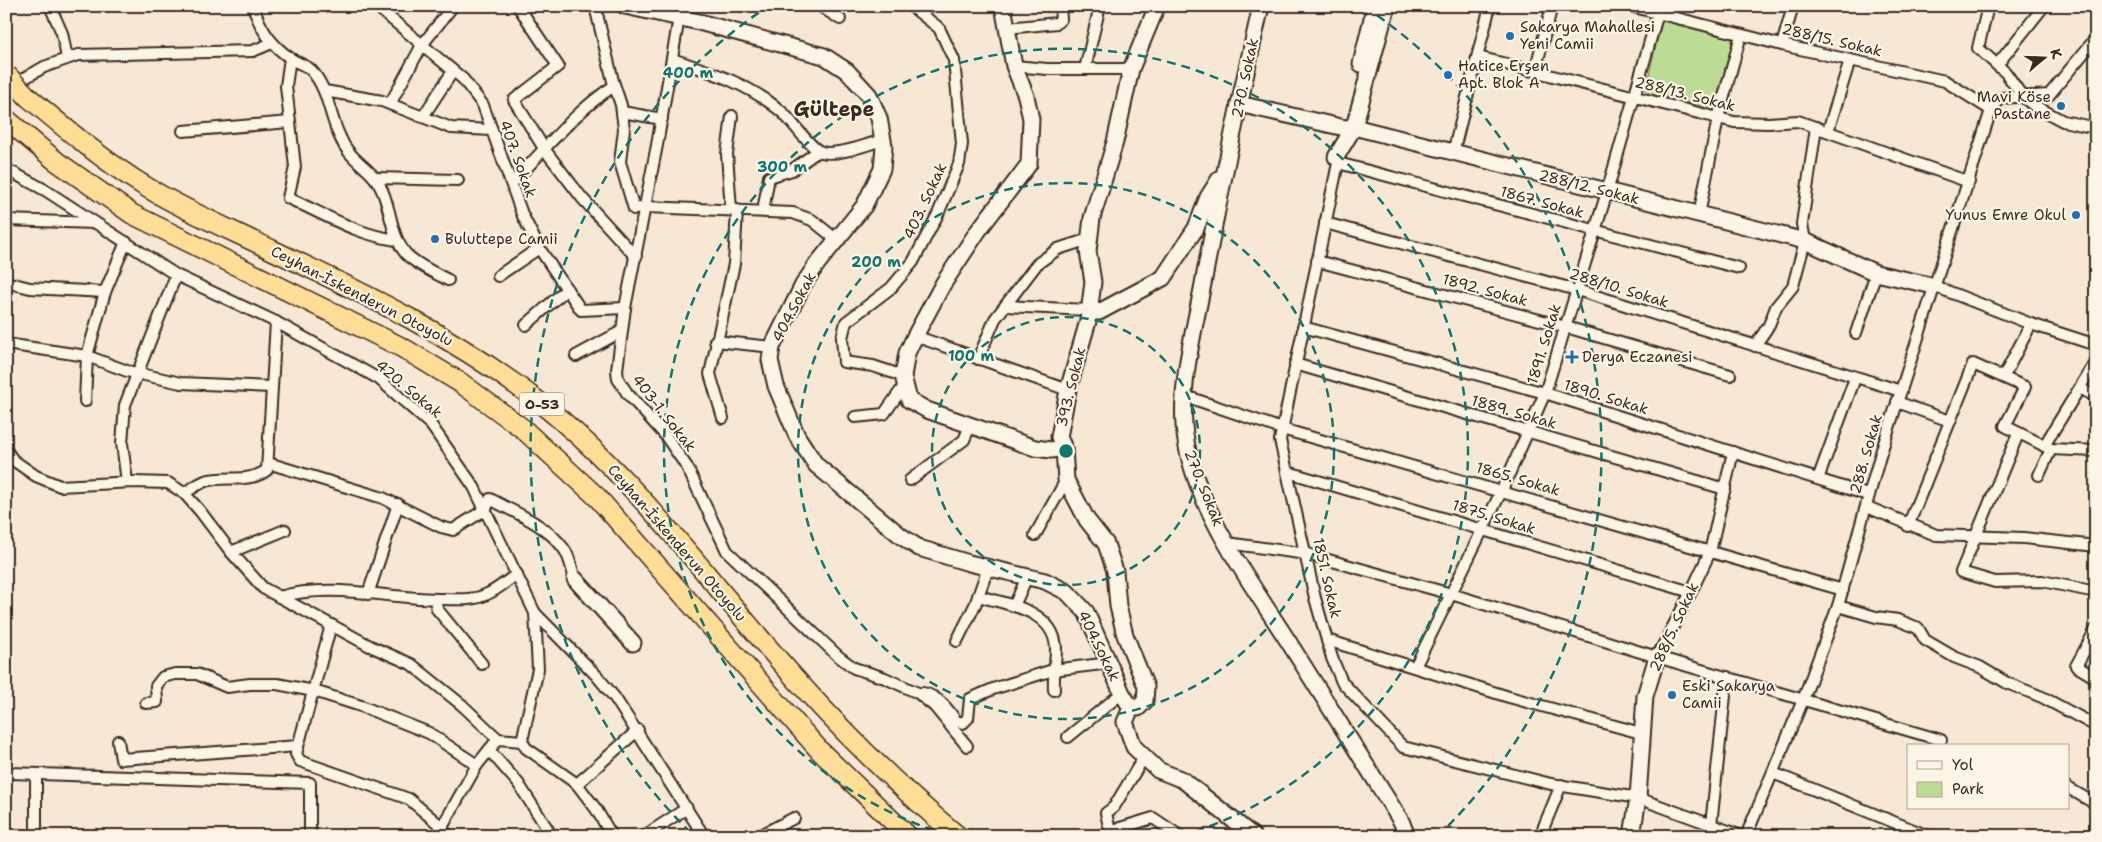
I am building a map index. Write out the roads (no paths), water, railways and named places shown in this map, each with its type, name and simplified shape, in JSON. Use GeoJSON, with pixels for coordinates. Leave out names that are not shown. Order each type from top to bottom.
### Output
{"type":"FeatureCollection","features":[{"type":"Feature","properties":{"kind":"highway","name":"Ceyhan-İskenderun Otoyolu"},"geometry":{"type":"LineString","coordinates":[[6,75],[28,97],[75,136],[148,188],[417,321],[478,357],[542,404],[619,475],[768,648],[842,730],[927,811],[958,836]]}},
{"type":"Feature","properties":{"kind":"highway","name":"Ceyhan-İskenderun Otoyolu"},"geometry":{"type":"LineString","coordinates":[[6,119],[56,161],[132,214],[403,348],[461,383],[522,428],[597,497],[820,751],[908,836]]}},
{"type":"Feature","properties":{"kind":"street"},"geometry":{"type":"LineString","coordinates":[[50,6],[62,33],[67,58]]}},
{"type":"Feature","properties":{"kind":"street"},"geometry":{"type":"LineString","coordinates":[[253,6],[260,26],[272,43],[290,58],[311,69],[325,91],[340,138],[356,162],[375,178],[387,206],[397,240],[407,255],[448,280]]}},
{"type":"Feature","properties":{"kind":"street","name":"407. Sokak"},"geometry":{"type":"LineString","coordinates":[[376,6],[463,79],[483,105],[522,214],[539,248],[581,310],[625,308]]}},
{"type":"Feature","properties":{"kind":"street"},"geometry":{"type":"LineString","coordinates":[[390,104],[422,44],[453,6]]}},
{"type":"Feature","properties":{"kind":"street"},"geometry":{"type":"LineString","coordinates":[[518,6],[558,66],[514,100],[545,150],[582,198],[636,257]]}},
{"type":"Feature","properties":{"kind":"street"},"geometry":{"type":"LineString","coordinates":[[595,6],[622,112],[624,130],[620,162],[634,209],[646,207],[793,213],[804,216],[837,240]]}},
{"type":"Feature","properties":{"kind":"street","name":"404.Sokak"},"geometry":{"type":"LineString","coordinates":[[625,6],[679,12],[824,56],[847,71],[868,96],[879,118],[882,140],[882,169],[864,206],[803,285],[772,346],[770,360],[776,386],[797,436],[816,465],[901,536],[919,548],[988,568],[1045,581],[1067,592],[1086,612],[1122,693],[1132,708]]}},
{"type":"Feature","properties":{"kind":"street"},"geometry":{"type":"LineString","coordinates":[[820,6],[840,19]]}},
{"type":"Feature","properties":{"kind":"street","name":"403. Sokak"},"geometry":{"type":"LineString","coordinates":[[904,381],[873,366],[844,362],[842,338],[846,322],[891,288],[913,262],[938,214],[959,164],[962,144],[954,60],[939,28],[911,6]]}},
{"type":"Feature","properties":{"kind":"street"},"geometry":{"type":"LineString","coordinates":[[1003,6],[1014,66],[1026,96],[1031,118],[1029,164],[958,261],[907,353],[904,381],[909,400],[927,410],[1035,448],[1050,450],[1064,448]]}},
{"type":"Feature","properties":{"kind":"street"},"geometry":{"type":"LineString","coordinates":[[1008,28],[1057,24],[1061,20],[1060,6]]}},
{"type":"Feature","properties":{"kind":"street"},"geometry":{"type":"LineString","coordinates":[[1085,70],[1100,6]]}},
{"type":"Feature","properties":{"kind":"street","name":"393. Sokak"},"geometry":{"type":"LineString","coordinates":[[1132,708],[1138,708],[1145,701],[1146,687],[1126,635],[1118,606],[1115,571],[1106,544],[1087,520],[1066,480],[1064,448],[1059,437],[1068,390],[1088,321],[1093,311],[1093,282],[1088,251],[1092,218],[1115,142],[1131,68],[1157,6]]}},
{"type":"Feature","properties":{"kind":"street","name":"270. Sokak"},"geometry":{"type":"LineString","coordinates":[[1260,6],[1225,171],[1190,352],[1183,409],[1186,441],[1193,470],[1227,543],[1407,836]]}},
{"type":"Feature","properties":{"kind":"street"},"geometry":{"type":"LineString","coordinates":[[1349,127],[1375,6]]}},
{"type":"Feature","properties":{"kind":"street"},"geometry":{"type":"LineString","coordinates":[[1337,160],[1387,6]]}},
{"type":"Feature","properties":{"kind":"street"},"geometry":{"type":"LineString","coordinates":[[1453,153],[1490,6]]}},
{"type":"Feature","properties":{"kind":"street"},"geometry":{"type":"LineString","coordinates":[[1535,71],[1552,6]]}},
{"type":"Feature","properties":{"kind":"street","name":"288/15. Sokak"},"geometry":{"type":"LineString","coordinates":[[1630,6],[1782,45],[1945,81],[1991,110]]}},
{"type":"Feature","properties":{"kind":"street"},"geometry":{"type":"LineString","coordinates":[[1782,45],[1793,6]]}},
{"type":"Feature","properties":{"kind":"street"},"geometry":{"type":"LineString","coordinates":[[1988,6],[1978,48],[2006,73],[2022,96],[2063,120],[2096,128]]}},
{"type":"Feature","properties":{"kind":"street"},"geometry":{"type":"LineString","coordinates":[[1997,65],[2044,6]]}},
{"type":"Feature","properties":{"kind":"street","name":"403-1. Sokak"},"geometry":{"type":"LineString","coordinates":[[679,12],[646,207],[625,308],[617,370],[618,379],[627,393],[665,435],[687,467],[727,551],[838,656],[854,668],[885,678],[918,693],[935,707],[966,746]]}},
{"type":"Feature","properties":{"kind":"street","name":"1891. Sokak"},"geometry":{"type":"LineString","coordinates":[[1415,667],[1483,530],[1545,394],[1607,192],[1658,13]]}},
{"type":"Feature","properties":{"kind":"street"},"geometry":{"type":"LineString","coordinates":[[1698,215],[1718,118],[1742,34]]}},
{"type":"Feature","properties":{"kind":"street"},"geometry":{"type":"LineString","coordinates":[[1991,110],[2001,98],[2049,95],[2096,38]]}},
{"type":"Feature","properties":{"kind":"street"},"geometry":{"type":"LineString","coordinates":[[6,89],[44,67],[78,55],[252,51],[272,43]]}},
{"type":"Feature","properties":{"kind":"street","name":"288/13. Sokak"},"geometry":{"type":"LineString","coordinates":[[1478,57],[1734,122],[1769,123],[1798,121],[1969,182]]}},
{"type":"Feature","properties":{"kind":"street"},"geometry":{"type":"LineString","coordinates":[[290,58],[286,86],[295,167],[288,198],[330,217],[350,229],[379,238],[397,240]]}},
{"type":"Feature","properties":{"kind":"street"},"geometry":{"type":"LineString","coordinates":[[672,59],[729,78],[749,88],[782,112],[818,151],[828,152],[854,149],[882,140]]}},
{"type":"Feature","properties":{"kind":"street"},"geometry":{"type":"LineString","coordinates":[[1828,131],[1850,60]]}},
{"type":"Feature","properties":{"kind":"street"},"geometry":{"type":"LineString","coordinates":[[1014,66],[1085,70],[1131,68]]}},
{"type":"Feature","properties":{"kind":"street"},"geometry":{"type":"LineString","coordinates":[[424,116],[453,71]]}},
{"type":"Feature","properties":{"kind":"street"},"geometry":{"type":"LineString","coordinates":[[512,183],[577,114],[614,86]]}},
{"type":"Feature","properties":{"kind":"street"},"geometry":{"type":"LineString","coordinates":[[325,91],[390,104],[451,128],[492,130]]}},
{"type":"Feature","properties":{"kind":"street","name":"288/12. Sokak"},"geometry":{"type":"LineString","coordinates":[[1239,104],[1349,127],[1804,241],[1876,273],[1934,286]]}},
{"type":"Feature","properties":{"kind":"street","name":"288. Sokak"},"geometry":{"type":"LineString","coordinates":[[1746,836],[1803,700],[1838,606],[1867,507],[1868,495],[1991,110]]}},
{"type":"Feature","properties":{"kind":"street"},"geometry":{"type":"LineString","coordinates":[[622,112],[662,119]]}},
{"type":"Feature","properties":{"kind":"street"},"geometry":{"type":"LineString","coordinates":[[723,418],[710,374],[734,264],[734,210],[728,154],[732,116]]}},
{"type":"Feature","properties":{"kind":"street"},"geometry":{"type":"LineString","coordinates":[[183,130],[290,122]]}},
{"type":"Feature","properties":{"kind":"street"},"geometry":{"type":"LineString","coordinates":[[1755,346],[1776,307],[1793,286],[1804,241],[1802,224],[1816,127]]}},
{"type":"Feature","properties":{"kind":"street"},"geometry":{"type":"LineString","coordinates":[[763,211],[768,177],[792,170],[818,151]]}},
{"type":"Feature","properties":{"kind":"street","name":"1851. Sokak"},"geometry":{"type":"LineString","coordinates":[[1337,160],[1280,440],[1307,554],[1315,598],[1342,682],[1403,747],[1474,766],[1561,785],[1638,798],[1742,836]]}},
{"type":"Feature","properties":{"kind":"street","name":"1867. Sokak"},"geometry":{"type":"LineString","coordinates":[[1337,160],[1595,232],[1739,268]]}},
{"type":"Feature","properties":{"kind":"street","name":"420. Sokak"},"geometry":{"type":"LineString","coordinates":[[6,169],[45,190],[176,275],[276,322],[379,379],[431,425],[474,487],[535,613],[538,669],[522,742]]}},
{"type":"Feature","properties":{"kind":"street"},"geometry":{"type":"LineString","coordinates":[[1006,306],[1093,311],[1163,278],[1196,228],[1208,196],[1225,171]]}},
{"type":"Feature","properties":{"kind":"street"},"geometry":{"type":"LineString","coordinates":[[375,178],[458,180]]}},
{"type":"Feature","properties":{"kind":"street"},"geometry":{"type":"LineString","coordinates":[[6,220],[96,223]]}},
{"type":"Feature","properties":{"kind":"street","name":"288/10. Sokak"},"geometry":{"type":"LineString","coordinates":[[1325,223],[1577,290],[1901,391]]}},
{"type":"Feature","properties":{"kind":"street"},"geometry":{"type":"LineString","coordinates":[[978,359],[995,319],[1030,272],[1048,255],[1089,239]]}},
{"type":"Feature","properties":{"kind":"street"},"geometry":{"type":"LineString","coordinates":[[85,402],[87,356],[105,292],[126,242]]}},
{"type":"Feature","properties":{"kind":"street"},"geometry":{"type":"LineString","coordinates":[[498,276],[539,248]]}},
{"type":"Feature","properties":{"kind":"street","name":"1892. Sokak"},"geometry":{"type":"LineString","coordinates":[[1317,261],[1566,327],[1730,376]]}},
{"type":"Feature","properties":{"kind":"street"},"geometry":{"type":"LineString","coordinates":[[1856,333],[1876,273]]}},
{"type":"Feature","properties":{"kind":"street"},"geometry":{"type":"LineString","coordinates":[[126,482],[122,443],[125,405],[176,275]]}},
{"type":"Feature","properties":{"kind":"street"},"geometry":{"type":"LineString","coordinates":[[6,282],[30,288],[105,292]]}},
{"type":"Feature","properties":{"kind":"street"},"geometry":{"type":"LineString","coordinates":[[1934,286],[2031,324],[2096,345]]}},
{"type":"Feature","properties":{"kind":"street"},"geometry":{"type":"LineString","coordinates":[[526,325],[567,290]]}},
{"type":"Feature","properties":{"kind":"street"},"geometry":{"type":"LineString","coordinates":[[184,493],[205,481],[241,479],[260,475],[267,470],[276,322]]}},
{"type":"Feature","properties":{"kind":"street"},"geometry":{"type":"LineString","coordinates":[[2004,376],[2031,324]]}},
{"type":"Feature","properties":{"kind":"street","name":"1890. Sokak"},"geometry":{"type":"LineString","coordinates":[[1303,327],[1545,394],[1868,495]]}},
{"type":"Feature","properties":{"kind":"street"},"geometry":{"type":"LineString","coordinates":[[576,356],[622,331]]}},
{"type":"Feature","properties":{"kind":"street"},"geometry":{"type":"LineString","coordinates":[[915,336],[1068,390]]}},
{"type":"Feature","properties":{"kind":"street"},"geometry":{"type":"LineString","coordinates":[[716,341],[772,346]]}},
{"type":"Feature","properties":{"kind":"street"},"geometry":{"type":"LineString","coordinates":[[6,344],[87,356],[136,374],[181,384],[271,387]]}},
{"type":"Feature","properties":{"kind":"street"},"geometry":{"type":"LineString","coordinates":[[2039,475],[2048,447],[2096,361]]}},
{"type":"Feature","properties":{"kind":"street","name":"1889. Sokak"},"geometry":{"type":"LineString","coordinates":[[1295,364],[1725,489]]}},
{"type":"Feature","properties":{"kind":"street"},"geometry":{"type":"LineString","coordinates":[[1908,526],[1973,364],[2004,376],[2025,387],[2005,426],[2048,447],[2096,452]]}},
{"type":"Feature","properties":{"kind":"street"},"geometry":{"type":"LineString","coordinates":[[1818,479],[1855,378]]}},
{"type":"Feature","properties":{"kind":"street"},"geometry":{"type":"LineString","coordinates":[[855,417],[884,414],[904,381]]}},
{"type":"Feature","properties":{"kind":"street"},"geometry":{"type":"LineString","coordinates":[[2080,388],[2096,397]]}},
{"type":"Feature","properties":{"kind":"street","name":"1865. Sokak"},"geometry":{"type":"LineString","coordinates":[[1185,396],[1282,429],[1502,490],[1842,590]]}},
{"type":"Feature","properties":{"kind":"street"},"geometry":{"type":"LineString","coordinates":[[1897,402],[1950,421]]}},
{"type":"Feature","properties":{"kind":"street"},"geometry":{"type":"LineString","coordinates":[[910,480],[964,440],[971,424]]}},
{"type":"Feature","properties":{"kind":"street"},"geometry":{"type":"LineString","coordinates":[[2018,434],[1961,572],[1995,582],[2042,581],[2096,592]]}},
{"type":"Feature","properties":{"kind":"street"},"geometry":{"type":"LineString","coordinates":[[6,450],[13,460],[36,476],[60,486],[126,482],[168,484],[184,493],[231,552],[263,588],[331,625],[411,664],[462,705],[498,739],[522,742],[526,748],[577,784],[596,809],[612,836]]}},
{"type":"Feature","properties":{"kind":"street","name":"288/5. Sokak"},"geometry":{"type":"LineString","coordinates":[[1632,836],[1638,798],[1645,696],[1657,657],[1710,552],[1733,452]]}},
{"type":"Feature","properties":{"kind":"street"},"geometry":{"type":"LineString","coordinates":[[268,462],[398,504],[441,527],[453,530],[486,509],[490,499],[530,520],[550,534],[566,550],[574,579],[633,643]]}},
{"type":"Feature","properties":{"kind":"street","name":"1875. Sokak"},"geometry":{"type":"LineString","coordinates":[[1288,472],[1691,592]]}},
{"type":"Feature","properties":{"kind":"street"},"geometry":{"type":"LineString","coordinates":[[1035,535],[1066,480]]}},
{"type":"Feature","properties":{"kind":"street"},"geometry":{"type":"LineString","coordinates":[[368,594],[398,504]]}},
{"type":"Feature","properties":{"kind":"street"},"geometry":{"type":"LineString","coordinates":[[1867,507],[1908,526],[1936,536],[2024,538],[2096,546]]}},
{"type":"Feature","properties":{"kind":"street"},"geometry":{"type":"LineString","coordinates":[[231,552],[285,530]]}},
{"type":"Feature","properties":{"kind":"street"},"geometry":{"type":"LineString","coordinates":[[1227,543],[1307,554],[1451,594],[1657,657],[1941,740]]}},
{"type":"Feature","properties":{"kind":"street"},"geometry":{"type":"LineString","coordinates":[[957,641],[978,596],[988,568]]}},
{"type":"Feature","properties":{"kind":"street"},"geometry":{"type":"LineString","coordinates":[[278,596],[300,591],[330,589],[435,599],[466,599],[485,596],[517,574]]}},
{"type":"Feature","properties":{"kind":"street"},"geometry":{"type":"LineString","coordinates":[[1014,606],[1027,577]]}},
{"type":"Feature","properties":{"kind":"street"},"geometry":{"type":"LineString","coordinates":[[978,596],[1028,610],[1048,624],[1056,646],[1053,670],[1054,690]]}},
{"type":"Feature","properties":{"kind":"street"},"geometry":{"type":"LineString","coordinates":[[435,599],[437,609],[482,664]]}},
{"type":"Feature","properties":{"kind":"street"},"geometry":{"type":"LineString","coordinates":[[1838,606],[1876,618],[1898,620],[1918,628],[1925,640],[1954,657],[2042,697],[2096,726]]}},
{"type":"Feature","properties":{"kind":"street"},"geometry":{"type":"LineString","coordinates":[[535,613],[597,676],[638,730],[704,836]]}},
{"type":"Feature","properties":{"kind":"street"},"geometry":{"type":"LineString","coordinates":[[331,625],[296,754],[300,761],[409,799],[442,833],[477,765],[498,739]]}},
{"type":"Feature","properties":{"kind":"street"},"geometry":{"type":"LineString","coordinates":[[2096,629],[2076,666],[2096,678]]}},
{"type":"Feature","properties":{"kind":"street"},"geometry":{"type":"LineString","coordinates":[[1327,640],[1509,697],[1641,733]]}},
{"type":"Feature","properties":{"kind":"street"},"geometry":{"type":"LineString","coordinates":[[918,693],[926,693],[934,697],[944,705],[956,721],[963,722],[968,718],[968,704],[972,698],[992,689],[1053,670],[1110,663]]}},
{"type":"Feature","properties":{"kind":"street"},"geometry":{"type":"LineString","coordinates":[[146,703],[157,702],[156,686],[163,677],[175,674],[197,674],[227,687],[250,684],[276,684],[314,691],[361,706],[429,732],[477,765]]}},
{"type":"Feature","properties":{"kind":"street"},"geometry":{"type":"LineString","coordinates":[[1711,825],[1727,677]]}},
{"type":"Feature","properties":{"kind":"street"},"geometry":{"type":"LineString","coordinates":[[1068,737],[1122,693]]}},
{"type":"Feature","properties":{"kind":"street"},"geometry":{"type":"LineString","coordinates":[[1132,708],[1125,722],[1134,747],[1158,770],[1183,780],[1253,836]]}},
{"type":"Feature","properties":{"kind":"street"},"geometry":{"type":"LineString","coordinates":[[577,784],[638,730]]}},
{"type":"Feature","properties":{"kind":"street"},"geometry":{"type":"LineString","coordinates":[[118,741],[121,758],[298,746]]}},
{"type":"Feature","properties":{"kind":"street"},"geometry":{"type":"LineString","coordinates":[[489,750],[518,783],[552,836]]}},
{"type":"Feature","properties":{"kind":"street"},"geometry":{"type":"LineString","coordinates":[[1144,757],[1114,807],[1106,813],[1110,831],[1153,818],[1178,835]]}},
{"type":"Feature","properties":{"kind":"street"},"geometry":{"type":"LineString","coordinates":[[10,773],[310,783],[310,836]]}},
{"type":"Feature","properties":{"kind":"street"},"geometry":{"type":"LineString","coordinates":[[1773,773],[1928,836]]}},
{"type":"Feature","properties":{"kind":"street"},"geometry":{"type":"LineString","coordinates":[[36,774],[36,836]]}},
{"type":"Feature","properties":{"kind":"street"},"geometry":{"type":"LineString","coordinates":[[1540,836],[1561,785]]}},
{"type":"Feature","properties":{"kind":"street"},"geometry":{"type":"LineString","coordinates":[[2070,789],[2096,804]]}},
{"type":"Feature","properties":{"kind":"street"},"geometry":{"type":"LineString","coordinates":[[644,836],[687,808]]}},
{"type":"Feature","properties":{"kind":"street"},"geometry":{"type":"LineString","coordinates":[[759,836],[794,818]]}},
{"type":"Feature","properties":{"kind":"place","name":"Sakarya Mahallesi Yeni Camii"},"geometry":{"type":"Point","coordinates":[1510,36]}},
{"type":"Feature","properties":{"kind":"place","name":"Hatice Erşen Apt. Blok A"},"geometry":{"type":"Point","coordinates":[1448,75]}},
{"type":"Feature","properties":{"kind":"place","name":"Mavi Köse Pastane"},"geometry":{"type":"Point","coordinates":[2061,106]}},
{"type":"Feature","properties":{"kind":"place","name":"Yunus Emre Okul"},"geometry":{"type":"Point","coordinates":[2076,215]}},
{"type":"Feature","properties":{"kind":"place","name":"Buluttepe Camii"},"geometry":{"type":"Point","coordinates":[435,239]}},
{"type":"Feature","properties":{"kind":"place","name":"Derya Eczanesi"},"geometry":{"type":"Point","coordinates":[1572,357]}},
{"type":"Feature","properties":{"kind":"place","name":"Eski Sakarya Camii"},"geometry":{"type":"Point","coordinates":[1672,695]}},
{"type":"Feature","properties":{"kind":"district","name":"Gültepe"},"geometry":{"type":"Point","coordinates":[834,109]}}]}
